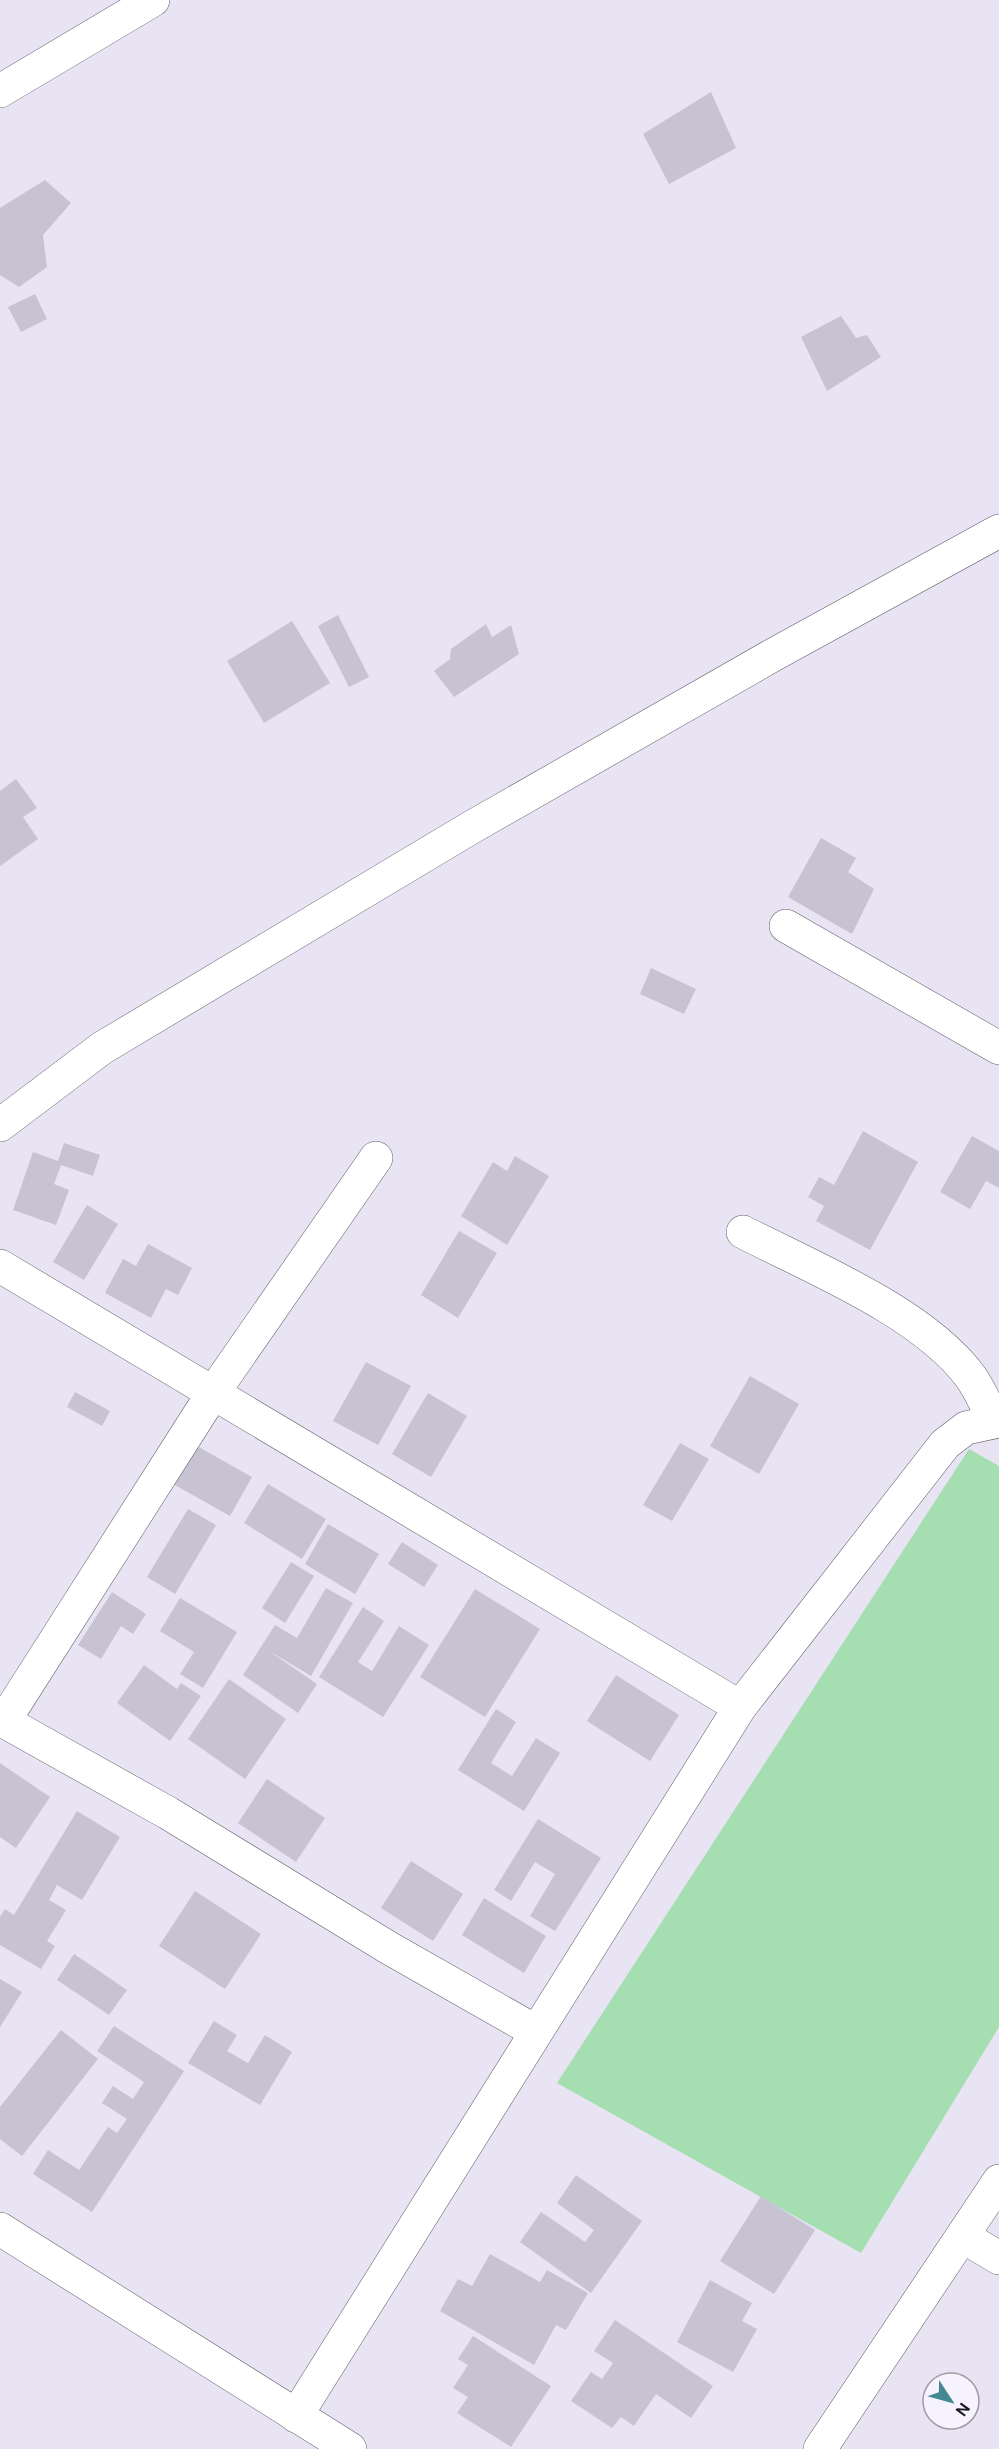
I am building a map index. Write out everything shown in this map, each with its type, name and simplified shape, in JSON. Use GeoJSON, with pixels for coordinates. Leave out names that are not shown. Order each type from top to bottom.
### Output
{"type":"FeatureCollection","features":[{"type":"Feature","properties":{"kind":"street"},"geometry":{"type":"LineString","coordinates":[[0,91],[153,0]]}},
{"type":"Feature","properties":{"kind":"street"},"geometry":{"type":"LineString","coordinates":[[0,1125],[102,1048],[472,827],[773,655],[999,531]]}},
{"type":"Feature","properties":{"kind":"street"},"geometry":{"type":"LineString","coordinates":[[786,926],[999,1048]]}},
{"type":"Feature","properties":{"kind":"street"},"geometry":{"type":"LineString","coordinates":[[376,1158],[213,1393],[2,1720],[168,1813],[389,1948],[536,2031]]}},
{"type":"Feature","properties":{"kind":"street"},"geometry":{"type":"LineString","coordinates":[[296,2416],[740,1707],[945,1444],[966,1428],[996,1420],[970,1376],[938,1344],[886,1306],[743,1232]]}},
{"type":"Feature","properties":{"kind":"street"},"geometry":{"type":"LineString","coordinates":[[0,1266],[740,1707]]}},
{"type":"Feature","properties":{"kind":"street"},"geometry":{"type":"LineString","coordinates":[[820,2449],[964,2237],[999,2181]]}},
{"type":"Feature","properties":{"kind":"street"},"geometry":{"type":"LineString","coordinates":[[0,2229],[350,2449]]}},
{"type":"Feature","properties":{"kind":"street"},"geometry":{"type":"LineString","coordinates":[[964,2237],[999,2258]]}},
{"type":"Feature","properties":{"kind":"green space"},"geometry":{"type":"Polygon","coordinates":[[[969,1449],[999,1466],[999,2027],[861,2253],[557,2083],[969,1449]]]}},
{"type":"Feature","properties":{"kind":"building"},"geometry":{"type":"Polygon","coordinates":[[[711,92],[736,148],[669,184],[643,134],[711,92]]]}},
{"type":"Feature","properties":{"kind":"building"},"geometry":{"type":"Polygon","coordinates":[[[45,180],[71,203],[43,235],[47,267],[19,287],[0,275],[0,208],[45,180]]]}},
{"type":"Feature","properties":{"kind":"building"},"geometry":{"type":"Polygon","coordinates":[[[35,294],[47,319],[21,332],[8,307],[35,294]]]}},
{"type":"Feature","properties":{"kind":"building"},"geometry":{"type":"Polygon","coordinates":[[[841,316],[856,338],[867,335],[881,357],[827,391],[801,337],[841,316]]]}},
{"type":"Feature","properties":{"kind":"building"},"geometry":{"type":"Polygon","coordinates":[[[338,615],[369,677],[349,687],[318,626],[338,615]]]}},
{"type":"Feature","properties":{"kind":"building"},"geometry":{"type":"Polygon","coordinates":[[[292,621],[330,683],[264,723],[227,661],[292,621]]]}},
{"type":"Feature","properties":{"kind":"building"},"geometry":{"type":"Polygon","coordinates":[[[486,624],[492,637],[511,625],[519,654],[454,697],[434,671],[450,659],[451,649],[486,624]]]}},
{"type":"Feature","properties":{"kind":"building"},"geometry":{"type":"Polygon","coordinates":[[[16,779],[37,808],[23,817],[38,839],[0,866],[0,791],[16,779]]]}},
{"type":"Feature","properties":{"kind":"building"},"geometry":{"type":"Polygon","coordinates":[[[821,838],[856,858],[848,872],[874,889],[852,934],[788,897],[821,838]]]}},
{"type":"Feature","properties":{"kind":"building"},"geometry":{"type":"Polygon","coordinates":[[[651,968],[696,989],[684,1014],[640,994],[651,968]]]}},
{"type":"Feature","properties":{"kind":"building"},"geometry":{"type":"Polygon","coordinates":[[[863,1131],[918,1162],[870,1250],[816,1221],[824,1206],[808,1197],[819,1177],[834,1185],[863,1131]]]}},
{"type":"Feature","properties":{"kind":"building"},"geometry":{"type":"Polygon","coordinates":[[[972,1136],[999,1151],[999,1188],[986,1181],[970,1209],[940,1192],[972,1136]]]}},
{"type":"Feature","properties":{"kind":"building"},"geometry":{"type":"Polygon","coordinates":[[[64,1143],[100,1155],[93,1176],[61,1165],[54,1184],[69,1190],[56,1225],[13,1210],[33,1152],[58,1161],[64,1143]]]}},
{"type":"Feature","properties":{"kind":"building"},"geometry":{"type":"Polygon","coordinates":[[[515,1156],[549,1176],[507,1245],[461,1216],[493,1162],[507,1171],[515,1156]]]}},
{"type":"Feature","properties":{"kind":"building"},"geometry":{"type":"Polygon","coordinates":[[[87,1205],[118,1224],[84,1280],[53,1262],[87,1205]]]}},
{"type":"Feature","properties":{"kind":"building"},"geometry":{"type":"Polygon","coordinates":[[[459,1231],[497,1253],[458,1318],[421,1295],[459,1231]]]}},
{"type":"Feature","properties":{"kind":"building"},"geometry":{"type":"Polygon","coordinates":[[[148,1244],[192,1268],[178,1295],[166,1289],[151,1318],[105,1293],[123,1259],[136,1266],[148,1244]]]}},
{"type":"Feature","properties":{"kind":"building"},"geometry":{"type":"Polygon","coordinates":[[[366,1362],[411,1386],[378,1445],[333,1421],[366,1362]]]}},
{"type":"Feature","properties":{"kind":"building"},"geometry":{"type":"Polygon","coordinates":[[[750,1376],[799,1404],[759,1474],[710,1446],[750,1376]]]}},
{"type":"Feature","properties":{"kind":"building"},"geometry":{"type":"Polygon","coordinates":[[[75,1392],[110,1411],[102,1426],[67,1407],[75,1392]]]}},
{"type":"Feature","properties":{"kind":"building"},"geometry":{"type":"Polygon","coordinates":[[[428,1393],[467,1416],[431,1477],[392,1454],[428,1393]]]}},
{"type":"Feature","properties":{"kind":"building"},"geometry":{"type":"Polygon","coordinates":[[[188,1441],[252,1477],[230,1516],[166,1480],[188,1441]]]}},
{"type":"Feature","properties":{"kind":"building"},"geometry":{"type":"Polygon","coordinates":[[[680,1443],[709,1459],[672,1521],[643,1505],[680,1443]]]}},
{"type":"Feature","properties":{"kind":"building"},"geometry":{"type":"Polygon","coordinates":[[[268,1484],[326,1519],[302,1559],[244,1523],[268,1484]]]}},
{"type":"Feature","properties":{"kind":"building"},"geometry":{"type":"Polygon","coordinates":[[[188,1509],[216,1525],[175,1594],[147,1577],[188,1509]]]}},
{"type":"Feature","properties":{"kind":"building"},"geometry":{"type":"Polygon","coordinates":[[[328,1524],[379,1554],[355,1594],[305,1564],[328,1524]]]}},
{"type":"Feature","properties":{"kind":"building"},"geometry":{"type":"Polygon","coordinates":[[[402,1542],[438,1565],[424,1587],[388,1564],[402,1542]]]}},
{"type":"Feature","properties":{"kind":"building"},"geometry":{"type":"Polygon","coordinates":[[[291,1562],[314,1576],[285,1623],[262,1608],[291,1562]]]}},
{"type":"Feature","properties":{"kind":"building"},"geometry":{"type":"Polygon","coordinates":[[[326,1588],[353,1603],[311,1676],[269,1651],[317,1684],[298,1713],[243,1675],[275,1625],[297,1638],[326,1588]]]}},
{"type":"Feature","properties":{"kind":"building"},"geometry":{"type":"Polygon","coordinates":[[[475,1589],[540,1629],[485,1717],[420,1677],[475,1589]]]}},
{"type":"Feature","properties":{"kind":"building"},"geometry":{"type":"Polygon","coordinates":[[[112,1592],[146,1614],[133,1634],[121,1626],[101,1659],[78,1645],[112,1592]]]}},
{"type":"Feature","properties":{"kind":"building"},"geometry":{"type":"Polygon","coordinates":[[[180,1598],[237,1632],[203,1688],[180,1674],[194,1652],[160,1631],[180,1598]]]}},
{"type":"Feature","properties":{"kind":"building"},"geometry":{"type":"Polygon","coordinates":[[[363,1607],[384,1621],[358,1662],[372,1671],[399,1626],[429,1645],[383,1717],[319,1677],[363,1607]]]}},
{"type":"Feature","properties":{"kind":"building"},"geometry":{"type":"Polygon","coordinates":[[[144,1665],[177,1689],[181,1683],[201,1696],[170,1741],[117,1703],[144,1665]]]}},
{"type":"Feature","properties":{"kind":"building"},"geometry":{"type":"Polygon","coordinates":[[[616,1675],[679,1715],[650,1761],[587,1721],[616,1675]]]}},
{"type":"Feature","properties":{"kind":"building"},"geometry":{"type":"Polygon","coordinates":[[[229,1679],[286,1719],[245,1779],[188,1739],[229,1679]]]}},
{"type":"Feature","properties":{"kind":"building"},"geometry":{"type":"Polygon","coordinates":[[[496,1709],[516,1722],[491,1763],[512,1776],[536,1738],[560,1753],[524,1811],[458,1770],[496,1709]]]}},
{"type":"Feature","properties":{"kind":"building"},"geometry":{"type":"Polygon","coordinates":[[[0,1763],[50,1797],[16,1848],[0,1837],[0,1763]]]}},
{"type":"Feature","properties":{"kind":"building"},"geometry":{"type":"Polygon","coordinates":[[[267,1779],[325,1818],[296,1862],[238,1823],[267,1779]]]}},
{"type":"Feature","properties":{"kind":"building"},"geometry":{"type":"Polygon","coordinates":[[[77,1811],[120,1837],[82,1900],[57,1885],[49,1900],[66,1910],[47,1941],[55,1946],[41,1969],[0,1945],[0,1917],[5,1909],[14,1915],[77,1811]]]}},
{"type":"Feature","properties":{"kind":"building"},"geometry":{"type":"Polygon","coordinates":[[[538,1819],[601,1858],[555,1931],[530,1916],[555,1874],[535,1862],[511,1901],[494,1890],[538,1819]]]}},
{"type":"Feature","properties":{"kind":"building"},"geometry":{"type":"Polygon","coordinates":[[[411,1861],[463,1894],[433,1941],[381,1908],[411,1861]]]}},
{"type":"Feature","properties":{"kind":"building"},"geometry":{"type":"Polygon","coordinates":[[[195,1891],[261,1934],[225,1989],[159,1946],[195,1891]]]}},
{"type":"Feature","properties":{"kind":"building"},"geometry":{"type":"Polygon","coordinates":[[[484,1898],[546,1936],[524,1973],[462,1935],[484,1898]]]}},
{"type":"Feature","properties":{"kind":"building"},"geometry":{"type":"Polygon","coordinates":[[[74,1954],[127,1990],[109,2015],[57,1980],[74,1954]]]}},
{"type":"Feature","properties":{"kind":"building"},"geometry":{"type":"Polygon","coordinates":[[[0,1979],[22,1992],[0,2027],[0,1979]]]}},
{"type":"Feature","properties":{"kind":"building"},"geometry":{"type":"Polygon","coordinates":[[[214,2021],[237,2035],[227,2051],[248,2063],[265,2035],[292,2052],[260,2105],[188,2063],[214,2021]]]}},
{"type":"Feature","properties":{"kind":"building"},"geometry":{"type":"Polygon","coordinates":[[[114,2026],[184,2071],[92,2212],[33,2174],[48,2150],[79,2170],[108,2127],[117,2133],[127,2119],[102,2103],[113,2086],[133,2099],[144,2082],[97,2051],[114,2026]]]}},
{"type":"Feature","properties":{"kind":"building"},"geometry":{"type":"Polygon","coordinates":[[[61,2030],[98,2059],[22,2156],[0,2139],[0,2107],[61,2030]]]}},
{"type":"Feature","properties":{"kind":"building"},"geometry":{"type":"Polygon","coordinates":[[[576,2175],[642,2221],[591,2293],[520,2242],[541,2212],[585,2242],[594,2230],[557,2203],[576,2175]]]}},
{"type":"Feature","properties":{"kind":"building"},"geometry":{"type":"Polygon","coordinates":[[[761,2196],[815,2230],[774,2294],[720,2261],[761,2196]]]}},
{"type":"Feature","properties":{"kind":"building"},"geometry":{"type":"Polygon","coordinates":[[[490,2254],[540,2282],[547,2270],[588,2293],[566,2330],[556,2325],[534,2365],[440,2311],[458,2279],[472,2286],[490,2254]]]}},
{"type":"Feature","properties":{"kind":"building"},"geometry":{"type":"Polygon","coordinates":[[[710,2280],[752,2303],[742,2321],[757,2329],[733,2372],[677,2342],[710,2280]]]}},
{"type":"Feature","properties":{"kind":"building"},"geometry":{"type":"Polygon","coordinates":[[[615,2320],[713,2386],[691,2418],[656,2394],[634,2426],[621,2417],[612,2428],[571,2401],[591,2372],[602,2379],[613,2363],[594,2351],[615,2320]]]}},
{"type":"Feature","properties":{"kind":"building"},"geometry":{"type":"Polygon","coordinates":[[[473,2336],[551,2386],[511,2447],[457,2413],[468,2397],[453,2388],[468,2365],[458,2359],[473,2336]]]}}]}
